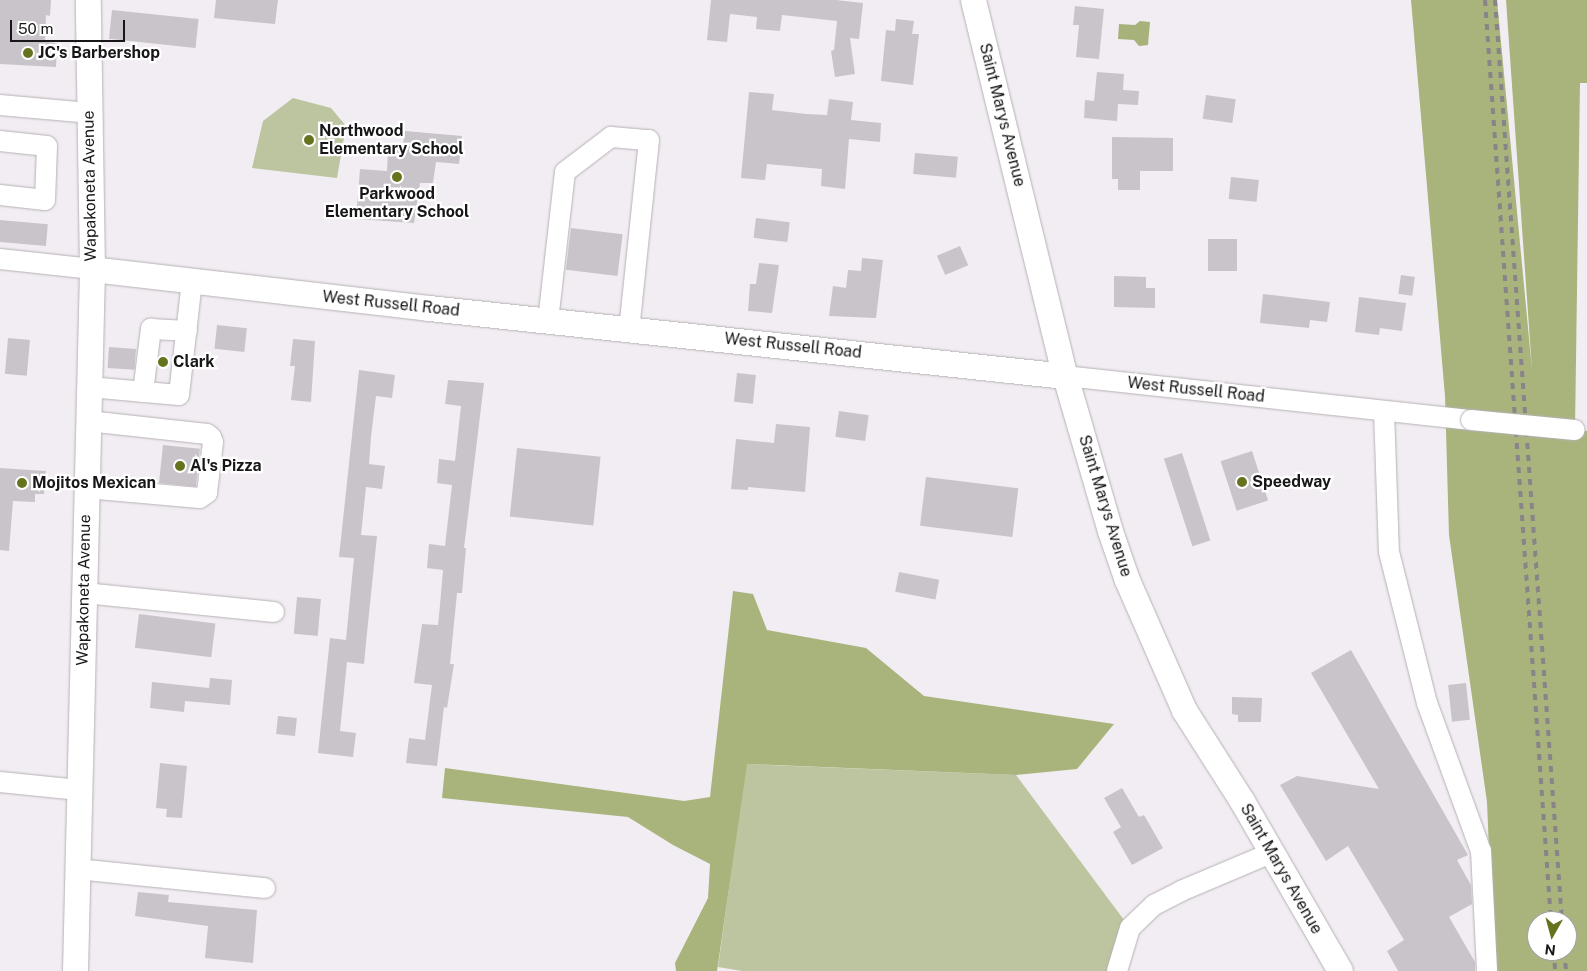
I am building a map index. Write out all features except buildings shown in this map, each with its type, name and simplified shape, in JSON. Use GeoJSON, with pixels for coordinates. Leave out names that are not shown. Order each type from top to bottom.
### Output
{"type":"FeatureCollection","features":[{"type":"Feature","properties":{"kind":"main road","name":"Wapakoneta Avenue"},"geometry":{"type":"LineString","coordinates":[[75,971],[92,269],[88,0]]}},
{"type":"Feature","properties":{"kind":"main road","name":"Saint Marys Avenue"},"geometry":{"type":"LineString","coordinates":[[973,0],[1066,376],[1110,530],[1138,608],[1184,710],[1242,801],[1340,971]]}},
{"type":"Feature","properties":{"kind":"main road","name":"West Russell Road"},"geometry":{"type":"LineString","coordinates":[[92,269],[629,330],[836,350],[1066,376]]}},
{"type":"Feature","properties":{"kind":"street"},"geometry":{"type":"LineString","coordinates":[[0,105],[89,113]]}},
{"type":"Feature","properties":{"kind":"street"},"geometry":{"type":"LineString","coordinates":[[548,321],[565,172],[611,137],[649,140],[629,330]]}},
{"type":"Feature","properties":{"kind":"street"},"geometry":{"type":"LineString","coordinates":[[0,141],[47,146],[45,200],[0,195]]}},
{"type":"Feature","properties":{"kind":"street","name":"West Russell Road"},"geometry":{"type":"LineString","coordinates":[[0,259],[92,269]]}},
{"type":"Feature","properties":{"kind":"street"},"geometry":{"type":"LineString","coordinates":[[89,387],[179,395],[192,281]]}},
{"type":"Feature","properties":{"kind":"street"},"geometry":{"type":"LineString","coordinates":[[143,392],[151,329],[187,331]]}},
{"type":"Feature","properties":{"kind":"street","name":"West Russell Road"},"geometry":{"type":"LineString","coordinates":[[1066,376],[1384,411],[1581,430]]}},
{"type":"Feature","properties":{"kind":"street"},"geometry":{"type":"LineString","coordinates":[[1384,411],[1389,552],[1427,703],[1481,852],[1487,971]]}},
{"type":"Feature","properties":{"kind":"street"},"geometry":{"type":"LineString","coordinates":[[86,488],[200,498],[207,493],[213,442],[207,434],[88,421]]}},
{"type":"Feature","properties":{"kind":"street"},"geometry":{"type":"LineString","coordinates":[[84,593],[274,612]]}},
{"type":"Feature","properties":{"kind":"street"},"geometry":{"type":"LineString","coordinates":[[0,782],[79,790]]}},
{"type":"Feature","properties":{"kind":"street"},"geometry":{"type":"LineString","coordinates":[[1118,971],[1130,928],[1154,905],[1181,891],[1271,853]]}},
{"type":"Feature","properties":{"kind":"street"},"geometry":{"type":"LineString","coordinates":[[78,869],[264,888]]}},
{"type":"Feature","properties":{"kind":"shaded area"},"geometry":{"type":"Polygon","coordinates":[[[1411,0],[1497,0],[1532,370],[1506,0],[1587,0],[1587,83],[1580,83],[1575,430],[1587,431],[1587,971],[1494,971],[1487,802],[1449,535],[1445,396],[1411,0]]]}},
{"type":"Feature","properties":{"kind":"shaded area"},"geometry":{"type":"Polygon","coordinates":[[[1140,21],[1150,22],[1148,45],[1139,46],[1134,40],[1118,39],[1119,24],[1135,25],[1140,21]]]}},
{"type":"Feature","properties":{"kind":"shaded area"},"geometry":{"type":"Polygon","coordinates":[[[293,98],[331,108],[346,126],[337,178],[252,168],[263,121],[293,98]]]}},
{"type":"Feature","properties":{"kind":"shaded area"},"geometry":{"type":"Polygon","coordinates":[[[733,591],[753,594],[767,630],[866,648],[924,696],[1114,724],[1077,769],[1016,775],[747,764],[717,971],[676,971],[675,963],[708,898],[710,864],[673,845],[628,817],[442,798],[445,768],[684,801],[710,797],[733,591]]]}},
{"type":"Feature","properties":{"kind":"shaded area"},"geometry":{"type":"Polygon","coordinates":[[[746,764],[1016,775],[1130,928],[1117,971],[742,971],[718,967],[746,764]]]}},
{"type":"Feature","properties":{"kind":"railway"},"geometry":{"type":"LineString","coordinates":[[1485,0],[1550,911]]}},
{"type":"Feature","properties":{"kind":"railway"},"geometry":{"type":"LineString","coordinates":[[1495,0],[1561,911]]}},
{"type":"Feature","properties":{"kind":"railway"},"geometry":{"type":"LineString","coordinates":[[1554,961],[1555,971]]}},
{"type":"Feature","properties":{"kind":"railway"},"geometry":{"type":"LineString","coordinates":[[1565,961],[1566,971]]}},
{"type":"Feature","properties":{"kind":"place","name":"JC's Barbershop"},"geometry":{"type":"Point","coordinates":[28,53]}},
{"type":"Feature","properties":{"kind":"place","name":"Northwood Elementary School"},"geometry":{"type":"Point","coordinates":[309,140]}},
{"type":"Feature","properties":{"kind":"place","name":"Parkwood Elementary School"},"geometry":{"type":"Point","coordinates":[397,177]}},
{"type":"Feature","properties":{"kind":"place","name":"Clark"},"geometry":{"type":"Point","coordinates":[163,362]}},
{"type":"Feature","properties":{"kind":"place","name":"Al's Pizza"},"geometry":{"type":"Point","coordinates":[180,466]}},
{"type":"Feature","properties":{"kind":"place","name":"Speedway"},"geometry":{"type":"Point","coordinates":[1242,482]}},
{"type":"Feature","properties":{"kind":"place","name":"Mojitos Mexican"},"geometry":{"type":"Point","coordinates":[22,483]}}]}
